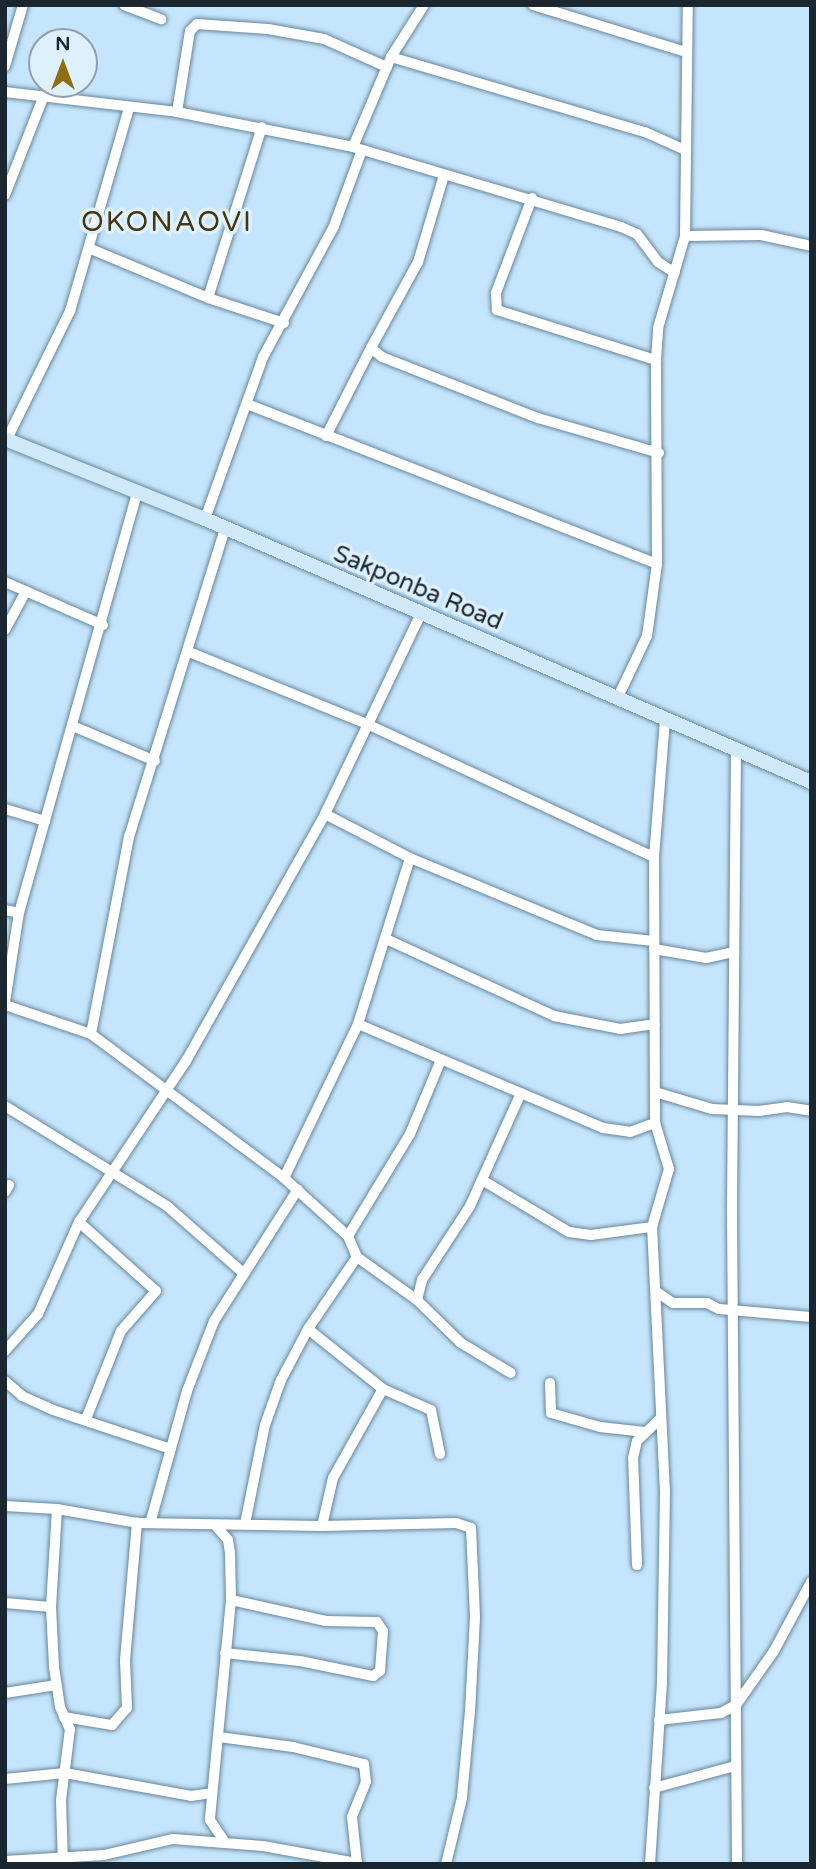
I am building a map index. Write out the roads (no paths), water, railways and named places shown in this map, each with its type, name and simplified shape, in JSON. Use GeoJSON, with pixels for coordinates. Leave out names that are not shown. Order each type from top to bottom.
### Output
{"type":"FeatureCollection","features":[{"type":"Feature","properties":{"kind":"main road","name":"Sakponba Road"},"geometry":{"type":"LineString","coordinates":[[6,439],[137,494],[205,519],[811,782]]}},
{"type":"Feature","properties":{"kind":"street"},"geometry":{"type":"LineString","coordinates":[[5,66],[23,5]]}},
{"type":"Feature","properties":{"kind":"street"},"geometry":{"type":"LineString","coordinates":[[124,5],[161,19]]}},
{"type":"Feature","properties":{"kind":"street"},"geometry":{"type":"LineString","coordinates":[[205,519],[263,357],[284,323],[334,226],[389,62],[424,5]]}},
{"type":"Feature","properties":{"kind":"street"},"geometry":{"type":"LineString","coordinates":[[533,5],[686,52]]}},
{"type":"Feature","properties":{"kind":"street"},"geometry":{"type":"LineString","coordinates":[[618,697],[647,636],[657,564],[659,453],[656,360],[659,328],[685,236],[688,5]]}},
{"type":"Feature","properties":{"kind":"street"},"geometry":{"type":"LineString","coordinates":[[177,112],[190,31],[197,24],[268,29],[324,39],[389,62],[645,132],[685,150]]}},
{"type":"Feature","properties":{"kind":"street"},"geometry":{"type":"LineString","coordinates":[[5,92],[28,96]]}},
{"type":"Feature","properties":{"kind":"street"},"geometry":{"type":"LineString","coordinates":[[5,195],[43,98],[177,112],[262,127],[358,149],[532,198],[637,234],[658,262],[675,274]]}},
{"type":"Feature","properties":{"kind":"street"},"geometry":{"type":"LineString","coordinates":[[6,439],[70,311],[129,108]]}},
{"type":"Feature","properties":{"kind":"street"},"geometry":{"type":"LineString","coordinates":[[208,298],[262,127]]}},
{"type":"Feature","properties":{"kind":"street"},"geometry":{"type":"LineString","coordinates":[[326,436],[418,262],[444,175]]}},
{"type":"Feature","properties":{"kind":"street"},"geometry":{"type":"LineString","coordinates":[[532,198],[496,293],[497,310],[656,360]]}},
{"type":"Feature","properties":{"kind":"street"},"geometry":{"type":"LineString","coordinates":[[685,236],[761,235],[811,246]]}},
{"type":"Feature","properties":{"kind":"street"},"geometry":{"type":"LineString","coordinates":[[90,249],[208,298],[284,323]]}},
{"type":"Feature","properties":{"kind":"street"},"geometry":{"type":"LineString","coordinates":[[371,348],[382,357],[538,418],[659,453]]}},
{"type":"Feature","properties":{"kind":"street"},"geometry":{"type":"LineString","coordinates":[[247,404],[657,564]]}},
{"type":"Feature","properties":{"kind":"street"},"geometry":{"type":"LineString","coordinates":[[137,494],[103,625],[19,913],[5,1004],[91,1034],[298,1189],[348,1236],[357,1257],[417,1300],[461,1343],[511,1373]]}},
{"type":"Feature","properties":{"kind":"street"},"geometry":{"type":"LineString","coordinates":[[91,1034],[129,837],[189,652],[225,529]]}},
{"type":"Feature","properties":{"kind":"street"},"geometry":{"type":"LineString","coordinates":[[5,582],[103,625]]}},
{"type":"Feature","properties":{"kind":"street"},"geometry":{"type":"LineString","coordinates":[[5,631],[26,591]]}},
{"type":"Feature","properties":{"kind":"street"},"geometry":{"type":"LineString","coordinates":[[5,1351],[38,1314],[79,1222],[166,1092],[325,814],[421,614]]}},
{"type":"Feature","properties":{"kind":"street"},"geometry":{"type":"LineString","coordinates":[[189,652],[368,724],[654,857]]}},
{"type":"Feature","properties":{"kind":"street"},"geometry":{"type":"LineString","coordinates":[[650,1864],[659,1720],[665,1492],[652,1227],[669,1169],[655,1123],[654,857],[665,720]]}},
{"type":"Feature","properties":{"kind":"street"},"geometry":{"type":"LineString","coordinates":[[73,726],[155,761]]}},
{"type":"Feature","properties":{"kind":"street"},"geometry":{"type":"LineString","coordinates":[[736,750],[734,952],[737,1864]]}},
{"type":"Feature","properties":{"kind":"street"},"geometry":{"type":"LineString","coordinates":[[5,809],[46,821]]}},
{"type":"Feature","properties":{"kind":"street"},"geometry":{"type":"LineString","coordinates":[[325,814],[410,858],[597,936],[654,945],[706,958],[734,952]]}},
{"type":"Feature","properties":{"kind":"street"},"geometry":{"type":"LineString","coordinates":[[284,1178],[358,1024],[410,858]]}},
{"type":"Feature","properties":{"kind":"street"},"geometry":{"type":"LineString","coordinates":[[5,910],[19,913]]}},
{"type":"Feature","properties":{"kind":"street"},"geometry":{"type":"LineString","coordinates":[[386,939],[554,1016],[620,1029],[655,1024]]}},
{"type":"Feature","properties":{"kind":"street"},"geometry":{"type":"LineString","coordinates":[[358,1024],[603,1129],[630,1132],[655,1123]]}},
{"type":"Feature","properties":{"kind":"street"},"geometry":{"type":"LineString","coordinates":[[348,1236],[410,1134],[441,1060]]}},
{"type":"Feature","properties":{"kind":"street"},"geometry":{"type":"LineString","coordinates":[[417,1300],[434,1258],[482,1180],[521,1093]]}},
{"type":"Feature","properties":{"kind":"street"},"geometry":{"type":"LineString","coordinates":[[655,1093],[687,1105],[736,1110],[787,1107],[811,1111]]}},
{"type":"Feature","properties":{"kind":"street"},"geometry":{"type":"LineString","coordinates":[[5,1106],[167,1206],[242,1272]]}},
{"type":"Feature","properties":{"kind":"street"},"geometry":{"type":"LineString","coordinates":[[482,1180],[569,1232],[591,1235],[652,1227]]}},
{"type":"Feature","properties":{"kind":"street"},"geometry":{"type":"LineString","coordinates":[[151,1520],[171,1449],[214,1321],[242,1272],[298,1189]]}},
{"type":"Feature","properties":{"kind":"street"},"geometry":{"type":"LineString","coordinates":[[79,1222],[156,1291],[121,1331],[86,1419]]}},
{"type":"Feature","properties":{"kind":"street"},"geometry":{"type":"LineString","coordinates":[[245,1524],[265,1425],[281,1380],[308,1329],[357,1257]]}},
{"type":"Feature","properties":{"kind":"street"},"geometry":{"type":"LineString","coordinates":[[657,1292],[673,1303],[735,1307],[811,1317]]}},
{"type":"Feature","properties":{"kind":"street"},"geometry":{"type":"LineString","coordinates":[[308,1329],[383,1388],[431,1410],[440,1454]]}},
{"type":"Feature","properties":{"kind":"street"},"geometry":{"type":"LineString","coordinates":[[5,1381],[33,1400],[171,1449]]}},
{"type":"Feature","properties":{"kind":"street"},"geometry":{"type":"LineString","coordinates":[[550,1383],[551,1413],[607,1429],[645,1432]]}},
{"type":"Feature","properties":{"kind":"street"},"geometry":{"type":"LineString","coordinates":[[322,1526],[333,1478],[383,1388]]}},
{"type":"Feature","properties":{"kind":"street"},"geometry":{"type":"LineString","coordinates":[[638,1565],[634,1458],[637,1441],[661,1418]]}},
{"type":"Feature","properties":{"kind":"street"},"geometry":{"type":"LineString","coordinates":[[158,1501],[171,1520]]}},
{"type":"Feature","properties":{"kind":"street"},"geometry":{"type":"LineString","coordinates":[[5,1506],[57,1509],[137,1523],[171,1520],[214,1525],[322,1526],[456,1523],[471,1528],[470,1711],[462,1798],[446,1864]]}},
{"type":"Feature","properties":{"kind":"street"},"geometry":{"type":"LineString","coordinates":[[57,1509],[51,1607],[56,1685],[70,1729],[65,1773],[63,1859]]}},
{"type":"Feature","properties":{"kind":"street"},"geometry":{"type":"LineString","coordinates":[[64,1717],[112,1725],[127,1708],[125,1660],[137,1523]]}},
{"type":"Feature","properties":{"kind":"street"},"geometry":{"type":"LineString","coordinates":[[214,1525],[228,1539],[231,1600],[212,1793],[212,1828],[224,1841]]}},
{"type":"Feature","properties":{"kind":"street"},"geometry":{"type":"LineString","coordinates":[[659,1720],[721,1713],[736,1706],[774,1651],[811,1582]]}},
{"type":"Feature","properties":{"kind":"street"},"geometry":{"type":"LineString","coordinates":[[225,1653],[300,1661],[373,1676],[380,1671],[383,1631],[377,1622],[326,1621],[231,1600]]}},
{"type":"Feature","properties":{"kind":"street"},"geometry":{"type":"LineString","coordinates":[[5,1603],[51,1607]]}},
{"type":"Feature","properties":{"kind":"street"},"geometry":{"type":"LineString","coordinates":[[5,1693],[56,1685]]}},
{"type":"Feature","properties":{"kind":"street"},"geometry":{"type":"LineString","coordinates":[[5,1861],[104,1855],[173,1839],[224,1841],[357,1863],[352,1817],[366,1782],[364,1764],[293,1747],[219,1737]]}},
{"type":"Feature","properties":{"kind":"street"},"geometry":{"type":"LineString","coordinates":[[654,1788],[735,1766]]}},
{"type":"Feature","properties":{"kind":"street"},"geometry":{"type":"LineString","coordinates":[[5,1779],[65,1773],[191,1796],[212,1793]]}},
{"type":"Feature","properties":{"kind":"district","name":"OKONAOVI"},"geometry":{"type":"Point","coordinates":[167,222]}}]}
